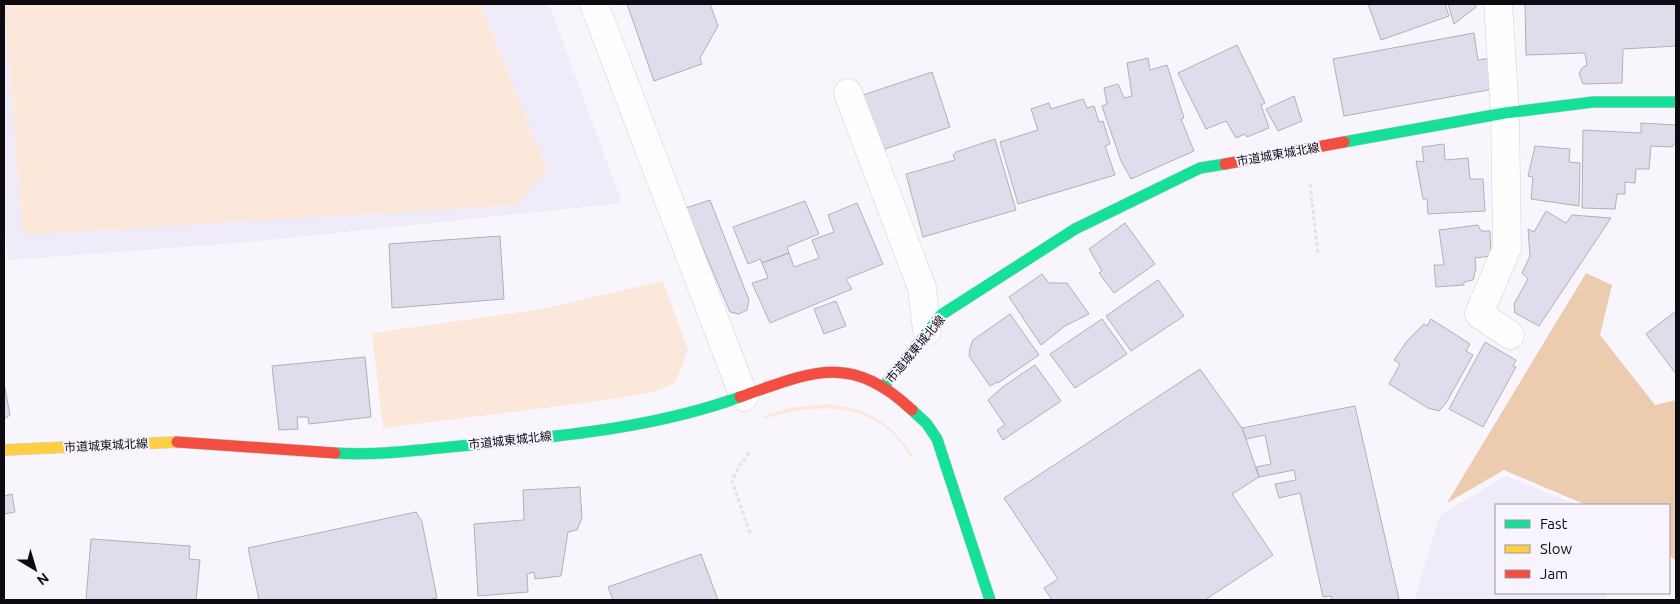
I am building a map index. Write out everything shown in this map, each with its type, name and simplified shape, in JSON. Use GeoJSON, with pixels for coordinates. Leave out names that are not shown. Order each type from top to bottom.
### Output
{"type":"FeatureCollection","features":[{"type":"Feature","properties":{"kind":"street"},"geometry":{"type":"LineString","coordinates":[[594,4],[744,397]]}},
{"type":"Feature","properties":{"kind":"street"},"geometry":{"type":"LineString","coordinates":[[1498,4],[1505,114],[1507,248],[1479,314],[1510,334]]}},
{"type":"Feature","properties":{"kind":"street"},"geometry":{"type":"LineString","coordinates":[[848,93],[922,288],[927,331]]}},
{"type":"Feature","properties":{"kind":"street","name":"市道城東城北線"},"geometry":{"type":"LineString","coordinates":[[4,450],[172,442],[365,455],[520,440],[644,424],[699,412],[792,379],[832,371],[850,373],[883,387],[941,315],[1075,229],[1200,168],[1505,114],[1593,102],[1676,102]]}},
{"type":"Feature","properties":{"kind":"street"},"geometry":{"type":"LineString","coordinates":[[883,387],[915,411],[937,439],[990,600]]}},
{"type":"Feature","properties":{"kind":"path"},"geometry":{"type":"LineString","coordinates":[[1306,148],[1318,255]]}},
{"type":"Feature","properties":{"kind":"path"},"geometry":{"type":"LineString","coordinates":[[750,452],[738,468],[732,481],[750,532]]}},
{"type":"Feature","properties":{"kind":"shaded area"},"geometry":{"type":"Polygon","coordinates":[[[4,4],[549,4],[622,203],[249,242],[8,260],[4,222],[4,4]]]}},
{"type":"Feature","properties":{"kind":"shaded area"},"geometry":{"type":"Polygon","coordinates":[[[4,4],[481,4],[547,170],[516,205],[23,235],[4,4]]]}},
{"type":"Feature","properties":{"kind":"shaded area"},"geometry":{"type":"Polygon","coordinates":[[[1586,273],[1612,285],[1600,335],[1655,405],[1676,400],[1676,561],[1670,556],[1670,504],[1584,504],[1504,470],[1447,503],[1586,273]]]}},
{"type":"Feature","properties":{"kind":"shaded area"},"geometry":{"type":"Polygon","coordinates":[[[663,281],[688,350],[675,383],[654,392],[607,400],[383,428],[372,333],[542,309],[663,281]]]}},
{"type":"Feature","properties":{"kind":"shaded area"},"geometry":{"type":"Polygon","coordinates":[[[826,404],[855,409],[877,418],[896,434],[914,457],[912,459],[898,439],[882,425],[850,411],[816,409],[781,414],[764,419],[764,416],[788,408],[826,404]]]}},
{"type":"Feature","properties":{"kind":"shaded area"},"geometry":{"type":"Polygon","coordinates":[[[1506,476],[1575,504],[1495,504],[1495,594],[1608,594],[1605,600],[1414,600],[1440,515],[1506,476]]]}},
{"type":"Feature","properties":{"kind":"building"},"geometry":{"type":"Polygon","coordinates":[[[627,4],[710,4],[718,26],[700,58],[702,64],[654,81],[627,4]]]}},
{"type":"Feature","properties":{"kind":"building"},"geometry":{"type":"Polygon","coordinates":[[[1368,4],[1445,4],[1449,16],[1381,40],[1368,4]]]}},
{"type":"Feature","properties":{"kind":"building"},"geometry":{"type":"Polygon","coordinates":[[[1448,4],[1475,4],[1476,7],[1454,24],[1448,4]]]}},
{"type":"Feature","properties":{"kind":"building"},"geometry":{"type":"Polygon","coordinates":[[[1525,4],[1676,4],[1676,46],[1623,49],[1622,83],[1583,84],[1579,74],[1582,68],[1587,65],[1585,53],[1526,55],[1525,4]]]}},
{"type":"Feature","properties":{"kind":"building"},"geometry":{"type":"Polygon","coordinates":[[[1474,33],[1478,60],[1490,58],[1494,89],[1344,116],[1333,59],[1474,33]]]}},
{"type":"Feature","properties":{"kind":"building"},"geometry":{"type":"Polygon","coordinates":[[[1237,45],[1265,103],[1261,105],[1269,128],[1247,137],[1245,134],[1236,138],[1226,121],[1206,129],[1178,73],[1237,45]]]}},
{"type":"Feature","properties":{"kind":"building"},"geometry":{"type":"Polygon","coordinates":[[[1148,58],[1150,70],[1167,65],[1184,118],[1181,119],[1194,151],[1131,179],[1121,161],[1102,106],[1107,104],[1104,88],[1118,84],[1124,98],[1132,96],[1127,63],[1148,58]]]}},
{"type":"Feature","properties":{"kind":"building"},"geometry":{"type":"Polygon","coordinates":[[[932,72],[950,127],[882,150],[863,95],[932,72]]]}},
{"type":"Feature","properties":{"kind":"building"},"geometry":{"type":"Polygon","coordinates":[[[1294,96],[1302,121],[1278,131],[1266,109],[1294,96]]]}},
{"type":"Feature","properties":{"kind":"building"},"geometry":{"type":"Polygon","coordinates":[[[1083,99],[1087,108],[1094,106],[1099,122],[1103,121],[1110,144],[1105,146],[1115,175],[1018,204],[1000,142],[1038,130],[1031,109],[1049,103],[1051,109],[1083,99]]]}},
{"type":"Feature","properties":{"kind":"building"},"geometry":{"type":"Polygon","coordinates":[[[1641,123],[1676,125],[1676,142],[1672,147],[1651,146],[1649,169],[1636,169],[1635,183],[1625,182],[1625,194],[1617,194],[1615,209],[1582,208],[1583,130],[1641,133],[1641,123]]]}},
{"type":"Feature","properties":{"kind":"building"},"geometry":{"type":"Polygon","coordinates":[[[995,139],[1016,210],[923,237],[906,174],[955,160],[953,155],[956,152],[995,139]]]}},
{"type":"Feature","properties":{"kind":"building"},"geometry":{"type":"Polygon","coordinates":[[[1444,144],[1445,160],[1468,158],[1470,179],[1483,179],[1485,211],[1428,214],[1427,199],[1423,199],[1416,161],[1424,162],[1422,147],[1444,144]]]}},
{"type":"Feature","properties":{"kind":"building"},"geometry":{"type":"Polygon","coordinates":[[[1535,146],[1570,149],[1569,162],[1580,163],[1579,206],[1531,199],[1533,177],[1528,176],[1535,146]]]}},
{"type":"Feature","properties":{"kind":"building"},"geometry":{"type":"Polygon","coordinates":[[[710,200],[749,300],[747,310],[739,314],[730,312],[686,208],[710,200]]]}},
{"type":"Feature","properties":{"kind":"building"},"geometry":{"type":"Polygon","coordinates":[[[805,201],[819,234],[787,247],[789,253],[762,263],[760,259],[748,264],[733,227],[805,201]]]}},
{"type":"Feature","properties":{"kind":"building"},"geometry":{"type":"Polygon","coordinates":[[[857,203],[883,264],[846,279],[852,289],[770,323],[752,283],[768,278],[762,263],[789,253],[794,267],[819,258],[812,240],[834,232],[828,215],[857,203]]]}},
{"type":"Feature","properties":{"kind":"building"},"geometry":{"type":"Polygon","coordinates":[[[1546,211],[1566,223],[1572,215],[1611,218],[1539,326],[1515,313],[1514,304],[1528,279],[1522,273],[1530,256],[1528,229],[1534,232],[1546,211]]]}},
{"type":"Feature","properties":{"kind":"building"},"geometry":{"type":"Polygon","coordinates":[[[1125,223],[1155,264],[1114,293],[1099,273],[1102,271],[1089,249],[1125,223]]]}},
{"type":"Feature","properties":{"kind":"building"},"geometry":{"type":"Polygon","coordinates":[[[1478,225],[1481,231],[1490,231],[1491,256],[1475,258],[1476,268],[1473,280],[1464,282],[1464,285],[1436,287],[1434,265],[1444,265],[1439,230],[1478,225]]]}},
{"type":"Feature","properties":{"kind":"building"},"geometry":{"type":"Polygon","coordinates":[[[500,236],[504,299],[392,308],[389,244],[500,236]]]}},
{"type":"Feature","properties":{"kind":"building"},"geometry":{"type":"Polygon","coordinates":[[[1042,274],[1049,283],[1067,283],[1089,314],[1065,326],[1041,345],[1009,297],[1042,274]]]}},
{"type":"Feature","properties":{"kind":"building"},"geometry":{"type":"Polygon","coordinates":[[[1158,280],[1184,316],[1131,351],[1106,316],[1158,280]]]}},
{"type":"Feature","properties":{"kind":"building"},"geometry":{"type":"Polygon","coordinates":[[[836,301],[846,326],[824,334],[814,309],[836,301]]]}},
{"type":"Feature","properties":{"kind":"building"},"geometry":{"type":"Polygon","coordinates":[[[1676,311],[1676,374],[1646,334],[1676,311]]]}},
{"type":"Feature","properties":{"kind":"building"},"geometry":{"type":"Polygon","coordinates":[[[1010,314],[1039,355],[998,383],[990,386],[969,356],[970,348],[973,340],[1010,314]]]}},
{"type":"Feature","properties":{"kind":"building"},"geometry":{"type":"Polygon","coordinates":[[[1102,319],[1127,354],[1075,388],[1050,354],[1102,319]]]}},
{"type":"Feature","properties":{"kind":"building"},"geometry":{"type":"Polygon","coordinates":[[[1431,319],[1470,344],[1466,351],[1473,355],[1446,403],[1439,411],[1428,408],[1389,384],[1400,364],[1394,360],[1407,341],[1424,324],[1427,326],[1431,319]]]}},
{"type":"Feature","properties":{"kind":"building"},"geometry":{"type":"Polygon","coordinates":[[[1485,342],[1516,360],[1513,366],[1516,367],[1483,427],[1449,409],[1485,342]]]}},
{"type":"Feature","properties":{"kind":"building"},"geometry":{"type":"Polygon","coordinates":[[[365,357],[371,417],[309,424],[308,417],[297,417],[298,429],[279,430],[272,366],[365,357]]]}},
{"type":"Feature","properties":{"kind":"building"},"geometry":{"type":"Polygon","coordinates":[[[1035,365],[1061,401],[1003,440],[997,430],[1005,425],[988,400],[1004,386],[1035,365]]]}},
{"type":"Feature","properties":{"kind":"building"},"geometry":{"type":"Polygon","coordinates":[[[1200,369],[1242,428],[1259,477],[1232,494],[1273,555],[1205,600],[1052,600],[1044,588],[1058,579],[1004,498],[1200,369]]]}},
{"type":"Feature","properties":{"kind":"building"},"geometry":{"type":"Polygon","coordinates":[[[4,383],[10,415],[4,419],[4,383]]]}},
{"type":"Feature","properties":{"kind":"building"},"geometry":{"type":"Polygon","coordinates":[[[1355,406],[1399,599],[1332,600],[1331,596],[1323,597],[1300,493],[1279,498],[1275,484],[1296,480],[1294,470],[1259,477],[1256,467],[1271,464],[1265,435],[1246,439],[1242,428],[1355,406]]]}},
{"type":"Feature","properties":{"kind":"building"},"geometry":{"type":"Polygon","coordinates":[[[580,487],[582,518],[577,530],[568,532],[561,576],[535,579],[534,572],[527,574],[528,592],[478,596],[474,524],[524,520],[523,490],[580,487]]]}},
{"type":"Feature","properties":{"kind":"building"},"geometry":{"type":"Polygon","coordinates":[[[12,494],[15,512],[4,514],[4,496],[12,494]]]}},
{"type":"Feature","properties":{"kind":"building"},"geometry":{"type":"Polygon","coordinates":[[[416,512],[422,522],[437,598],[426,600],[259,600],[248,548],[416,512]]]}},
{"type":"Feature","properties":{"kind":"building"},"geometry":{"type":"Polygon","coordinates":[[[91,539],[190,546],[189,559],[200,560],[196,600],[86,600],[91,539]]]}},
{"type":"Feature","properties":{"kind":"building"},"geometry":{"type":"Polygon","coordinates":[[[701,554],[718,600],[613,600],[608,587],[701,554]]]}},
{"type":"Feature","properties":{"kind":"traffic: fast"},"geometry":{"type":"LineString","coordinates":[[1344,142],[1505,113],[1593,102],[1676,102]]}},
{"type":"Feature","properties":{"kind":"traffic: fast"},"geometry":{"type":"LineString","coordinates":[[883,387],[941,315],[1075,229],[1200,168],[1225,164]]}},
{"type":"Feature","properties":{"kind":"traffic: fast"},"geometry":{"type":"LineString","coordinates":[[335,453],[403,452],[573,434],[674,416],[740,397]]}},
{"type":"Feature","properties":{"kind":"traffic: fast"},"geometry":{"type":"LineString","coordinates":[[912,410],[927,424],[937,439],[990,600]]}},
{"type":"Feature","properties":{"kind":"traffic: slow"},"geometry":{"type":"LineString","coordinates":[[4,450],[177,442]]}},
{"type":"Feature","properties":{"kind":"traffic: jam"},"geometry":{"type":"LineString","coordinates":[[1225,164],[1344,142]]}},
{"type":"Feature","properties":{"kind":"traffic: jam"},"geometry":{"type":"LineString","coordinates":[[740,397],[788,380],[829,372],[849,374],[869,380],[890,392],[912,410]]}},
{"type":"Feature","properties":{"kind":"traffic: jam"},"geometry":{"type":"LineString","coordinates":[[177,442],[335,453]]}}]}
